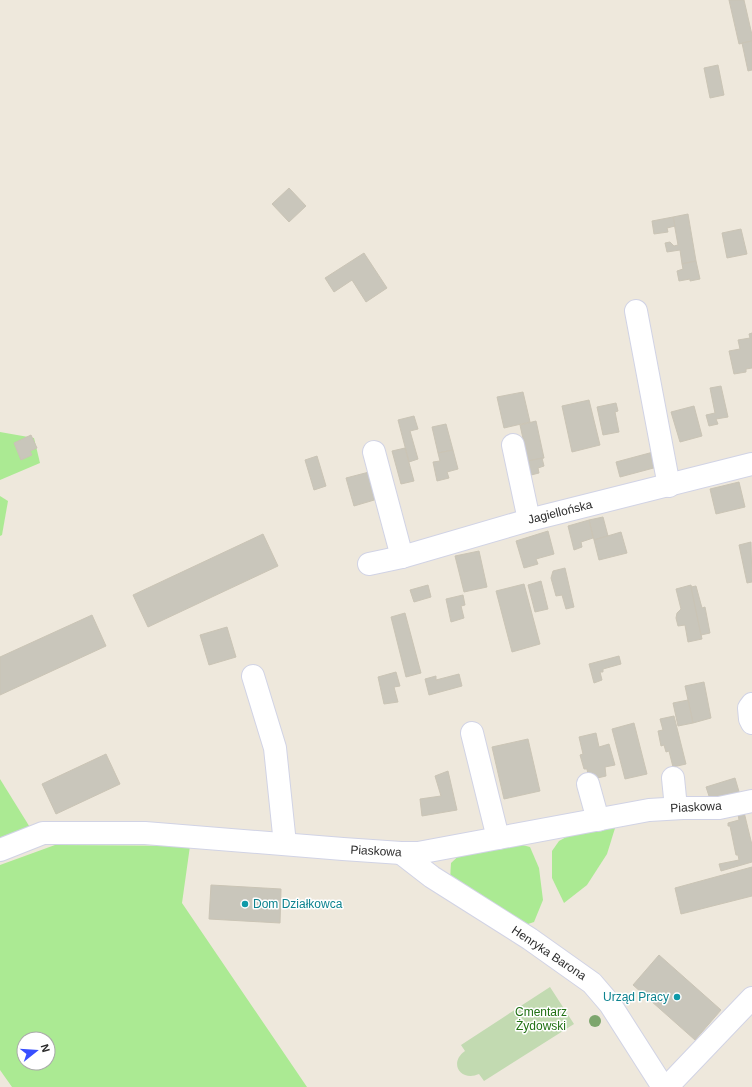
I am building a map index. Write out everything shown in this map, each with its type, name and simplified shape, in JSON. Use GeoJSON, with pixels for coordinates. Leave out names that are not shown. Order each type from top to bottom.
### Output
{"type":"FeatureCollection","features":[{"type":"Feature","properties":{"kind":"street"},"geometry":{"type":"LineString","coordinates":[[636,311],[669,486]]}},
{"type":"Feature","properties":{"kind":"street"},"geometry":{"type":"LineString","coordinates":[[513,444],[529,520]]}},
{"type":"Feature","properties":{"kind":"street"},"geometry":{"type":"LineString","coordinates":[[374,452],[402,557]]}},
{"type":"Feature","properties":{"kind":"street","name":"Jagiellońska"},"geometry":{"type":"LineString","coordinates":[[369,564],[402,557],[529,520],[752,464]]}},
{"type":"Feature","properties":{"kind":"street"},"geometry":{"type":"LineString","coordinates":[[253,676],[275,748],[285,844]]}},
{"type":"Feature","properties":{"kind":"street"},"geometry":{"type":"LineString","coordinates":[[752,704],[749,708],[752,723]]}},
{"type":"Feature","properties":{"kind":"street"},"geometry":{"type":"LineString","coordinates":[[472,733],[498,838]]}},
{"type":"Feature","properties":{"kind":"street"},"geometry":{"type":"LineString","coordinates":[[673,778],[676,808]]}},
{"type":"Feature","properties":{"kind":"street"},"geometry":{"type":"LineString","coordinates":[[588,784],[598,820]]}},
{"type":"Feature","properties":{"kind":"street","name":"Piaskowa"},"geometry":{"type":"LineString","coordinates":[[0,850],[43,833],[145,833],[401,853],[418,853],[649,810],[676,808],[719,808],[752,801]]}},
{"type":"Feature","properties":{"kind":"street","name":"Henryka Barona"},"geometry":{"type":"LineString","coordinates":[[401,853],[439,881],[530,939],[592,983],[610,1004],[664,1087]]}},
{"type":"Feature","properties":{"kind":"street"},"geometry":{"type":"LineString","coordinates":[[667,1087],[752,998]]}},
{"type":"Feature","properties":{"kind":"green space"},"geometry":{"type":"Polygon","coordinates":[[[0,432],[34,438],[40,463],[0,480],[0,432]]]}},
{"type":"Feature","properties":{"kind":"green space"},"geometry":{"type":"Polygon","coordinates":[[[0,496],[8,501],[2,535],[0,536],[0,496]]]}},
{"type":"Feature","properties":{"kind":"green space"},"geometry":{"type":"Polygon","coordinates":[[[0,779],[31,829],[0,840],[0,779]]]}},
{"type":"Feature","properties":{"kind":"green space"},"geometry":{"type":"Polygon","coordinates":[[[592,823],[616,825],[607,854],[587,885],[564,903],[552,878],[552,851],[559,841],[592,823]]]}},
{"type":"Feature","properties":{"kind":"green space"},"geometry":{"type":"Polygon","coordinates":[[[515,843],[530,847],[539,868],[543,900],[534,922],[522,926],[450,880],[451,863],[465,850],[515,843]]]}},
{"type":"Feature","properties":{"kind":"green space"},"geometry":{"type":"Polygon","coordinates":[[[55,845],[190,846],[182,903],[307,1087],[12,1087],[0,1070],[0,865],[55,845]]]}},
{"type":"Feature","properties":{"kind":"green space","name":"Cmentarz Żydowski"},"geometry":{"type":"Polygon","coordinates":[[[550,987],[574,1024],[484,1081],[479,1074],[473,1076],[467,1075],[459,1070],[457,1061],[465,1051],[461,1045],[550,987]]]}},
{"type":"Feature","properties":{"kind":"building"},"geometry":{"type":"Polygon","coordinates":[[[729,0],[744,0],[752,41],[739,44],[729,0]]]}},
{"type":"Feature","properties":{"kind":"building"},"geometry":{"type":"Polygon","coordinates":[[[752,41],[752,70],[748,71],[742,43],[752,41]]]}},
{"type":"Feature","properties":{"kind":"building"},"geometry":{"type":"Polygon","coordinates":[[[718,65],[724,95],[710,98],[704,68],[718,65]]]}},
{"type":"Feature","properties":{"kind":"building"},"geometry":{"type":"Polygon","coordinates":[[[289,188],[306,206],[289,222],[272,204],[289,188]]]}},
{"type":"Feature","properties":{"kind":"building"},"geometry":{"type":"Polygon","coordinates":[[[688,214],[696,261],[682,264],[680,250],[667,252],[665,243],[670,242],[674,246],[678,245],[673,217],[688,214]]]}},
{"type":"Feature","properties":{"kind":"building"},"geometry":{"type":"Polygon","coordinates":[[[673,217],[675,226],[667,228],[668,232],[654,234],[652,221],[673,217]]]}},
{"type":"Feature","properties":{"kind":"building"},"geometry":{"type":"Polygon","coordinates":[[[741,229],[747,254],[727,258],[722,233],[741,229]]]}},
{"type":"Feature","properties":{"kind":"building"},"geometry":{"type":"Polygon","coordinates":[[[364,253],[387,288],[366,302],[352,280],[334,292],[325,278],[364,253]]]}},
{"type":"Feature","properties":{"kind":"building"},"geometry":{"type":"Polygon","coordinates":[[[696,261],[700,279],[679,281],[677,271],[683,269],[682,264],[696,261]]]}},
{"type":"Feature","properties":{"kind":"building"},"geometry":{"type":"Polygon","coordinates":[[[752,333],[752,368],[746,369],[746,372],[734,374],[729,351],[740,349],[738,340],[750,338],[749,334],[752,333]]]}},
{"type":"Feature","properties":{"kind":"building"},"geometry":{"type":"Polygon","coordinates":[[[721,386],[728,417],[716,419],[718,424],[709,426],[706,415],[715,413],[710,388],[721,386]]]}},
{"type":"Feature","properties":{"kind":"building"},"geometry":{"type":"Polygon","coordinates":[[[523,392],[530,422],[504,428],[497,397],[523,392]]]}},
{"type":"Feature","properties":{"kind":"building"},"geometry":{"type":"Polygon","coordinates":[[[589,400],[600,445],[572,452],[562,406],[589,400]]]}},
{"type":"Feature","properties":{"kind":"building"},"geometry":{"type":"Polygon","coordinates":[[[616,403],[618,411],[615,412],[619,432],[603,435],[597,407],[616,403]]]}},
{"type":"Feature","properties":{"kind":"building"},"geometry":{"type":"Polygon","coordinates":[[[694,406],[702,436],[680,442],[671,412],[694,406]]]}},
{"type":"Feature","properties":{"kind":"building"},"geometry":{"type":"Polygon","coordinates":[[[414,416],[418,429],[410,431],[418,459],[409,462],[398,420],[414,416]]]}},
{"type":"Feature","properties":{"kind":"building"},"geometry":{"type":"Polygon","coordinates":[[[536,421],[544,458],[528,461],[520,425],[536,421]]]}},
{"type":"Feature","properties":{"kind":"building"},"geometry":{"type":"Polygon","coordinates":[[[446,424],[453,450],[438,453],[432,427],[446,424]]]}},
{"type":"Feature","properties":{"kind":"building"},"geometry":{"type":"Polygon","coordinates":[[[31,435],[37,448],[30,451],[32,455],[21,460],[14,443],[31,435]]]}},
{"type":"Feature","properties":{"kind":"building"},"geometry":{"type":"Polygon","coordinates":[[[405,448],[414,481],[401,484],[392,451],[405,448]]]}},
{"type":"Feature","properties":{"kind":"building"},"geometry":{"type":"Polygon","coordinates":[[[453,450],[458,469],[447,472],[449,478],[437,481],[433,462],[440,461],[438,453],[453,450]]]}},
{"type":"Feature","properties":{"kind":"building"},"geometry":{"type":"Polygon","coordinates":[[[657,451],[661,466],[620,477],[616,462],[657,451]]]}},
{"type":"Feature","properties":{"kind":"building"},"geometry":{"type":"Polygon","coordinates":[[[317,456],[326,486],[314,490],[305,460],[317,456]]]}},
{"type":"Feature","properties":{"kind":"building"},"geometry":{"type":"Polygon","coordinates":[[[542,458],[544,466],[538,468],[539,473],[531,475],[528,461],[542,458]]]}},
{"type":"Feature","properties":{"kind":"building"},"geometry":{"type":"Polygon","coordinates":[[[373,471],[381,498],[354,506],[346,478],[373,471]]]}},
{"type":"Feature","properties":{"kind":"building"},"geometry":{"type":"Polygon","coordinates":[[[739,482],[745,507],[716,514],[710,489],[739,482]]]}},
{"type":"Feature","properties":{"kind":"building"},"geometry":{"type":"Polygon","coordinates":[[[603,517],[608,536],[594,540],[589,520],[603,517]]]}},
{"type":"Feature","properties":{"kind":"building"},"geometry":{"type":"Polygon","coordinates":[[[589,520],[593,538],[581,542],[582,547],[574,550],[568,526],[589,520]]]}},
{"type":"Feature","properties":{"kind":"building"},"geometry":{"type":"Polygon","coordinates":[[[548,531],[554,554],[536,559],[538,564],[524,568],[516,541],[548,531]]]}},
{"type":"Feature","properties":{"kind":"building"},"geometry":{"type":"Polygon","coordinates":[[[621,532],[627,553],[599,560],[594,540],[621,532]]]}},
{"type":"Feature","properties":{"kind":"building"},"geometry":{"type":"Polygon","coordinates":[[[263,534],[278,566],[148,627],[133,595],[263,534]]]}},
{"type":"Feature","properties":{"kind":"building"},"geometry":{"type":"Polygon","coordinates":[[[751,542],[752,582],[747,583],[739,545],[751,542]]]}},
{"type":"Feature","properties":{"kind":"building"},"geometry":{"type":"Polygon","coordinates":[[[479,551],[487,587],[464,592],[455,556],[479,551]]]}},
{"type":"Feature","properties":{"kind":"building"},"geometry":{"type":"Polygon","coordinates":[[[565,568],[574,607],[566,609],[562,595],[556,596],[551,578],[553,571],[565,568]]]}},
{"type":"Feature","properties":{"kind":"building"},"geometry":{"type":"Polygon","coordinates":[[[541,581],[548,609],[535,612],[528,585],[541,581]]]}},
{"type":"Feature","properties":{"kind":"building"},"geometry":{"type":"Polygon","coordinates":[[[524,584],[540,644],[512,652],[496,591],[524,584]]]}},
{"type":"Feature","properties":{"kind":"building"},"geometry":{"type":"Polygon","coordinates":[[[428,585],[431,597],[414,602],[410,590],[428,585]]]}},
{"type":"Feature","properties":{"kind":"building"},"geometry":{"type":"Polygon","coordinates":[[[691,585],[702,639],[688,642],[685,625],[678,626],[676,618],[677,613],[681,609],[676,589],[691,585]]]}},
{"type":"Feature","properties":{"kind":"building"},"geometry":{"type":"Polygon","coordinates":[[[696,586],[702,608],[705,607],[710,633],[701,635],[691,587],[696,586]]]}},
{"type":"Feature","properties":{"kind":"building"},"geometry":{"type":"Polygon","coordinates":[[[463,595],[465,605],[461,606],[464,618],[451,622],[446,599],[463,595]]]}},
{"type":"Feature","properties":{"kind":"building"},"geometry":{"type":"Polygon","coordinates":[[[405,613],[421,673],[406,677],[391,617],[405,613]]]}},
{"type":"Feature","properties":{"kind":"building"},"geometry":{"type":"Polygon","coordinates":[[[92,615],[106,646],[0,695],[0,657],[92,615]]]}},
{"type":"Feature","properties":{"kind":"building"},"geometry":{"type":"Polygon","coordinates":[[[227,627],[236,657],[209,665],[200,635],[227,627]]]}},
{"type":"Feature","properties":{"kind":"building"},"geometry":{"type":"Polygon","coordinates":[[[619,656],[621,664],[603,669],[603,672],[600,672],[602,680],[594,683],[589,664],[619,656]]]}},
{"type":"Feature","properties":{"kind":"building"},"geometry":{"type":"Polygon","coordinates":[[[396,672],[400,686],[394,687],[398,702],[384,704],[378,677],[396,672]]]}},
{"type":"Feature","properties":{"kind":"building"},"geometry":{"type":"Polygon","coordinates":[[[459,674],[462,686],[429,695],[425,679],[436,676],[436,680],[459,674]]]}},
{"type":"Feature","properties":{"kind":"building"},"geometry":{"type":"Polygon","coordinates":[[[704,682],[711,718],[693,723],[685,686],[704,682]]]}},
{"type":"Feature","properties":{"kind":"building"},"geometry":{"type":"Polygon","coordinates":[[[688,700],[693,723],[678,726],[673,703],[688,700]]]}},
{"type":"Feature","properties":{"kind":"building"},"geometry":{"type":"Polygon","coordinates":[[[674,716],[686,764],[673,767],[669,751],[666,752],[664,745],[661,746],[658,731],[663,730],[660,719],[674,716]]]}},
{"type":"Feature","properties":{"kind":"building"},"geometry":{"type":"Polygon","coordinates":[[[634,723],[647,774],[625,779],[612,729],[634,723]]]}},
{"type":"Feature","properties":{"kind":"building"},"geometry":{"type":"Polygon","coordinates":[[[596,733],[599,747],[609,744],[615,765],[605,767],[606,776],[589,780],[587,769],[584,769],[580,755],[583,754],[579,737],[596,733]]]}},
{"type":"Feature","properties":{"kind":"building"},"geometry":{"type":"Polygon","coordinates":[[[528,739],[540,791],[504,799],[492,747],[528,739]]]}},
{"type":"Feature","properties":{"kind":"building"},"geometry":{"type":"Polygon","coordinates":[[[106,754],[120,784],[56,814],[42,784],[106,754]]]}},
{"type":"Feature","properties":{"kind":"building"},"geometry":{"type":"Polygon","coordinates":[[[448,771],[457,810],[422,816],[420,799],[441,796],[435,776],[448,771]]]}},
{"type":"Feature","properties":{"kind":"building"},"geometry":{"type":"Polygon","coordinates":[[[735,778],[740,795],[711,802],[706,787],[735,778]]]}},
{"type":"Feature","properties":{"kind":"building"},"geometry":{"type":"Polygon","coordinates":[[[744,812],[752,845],[752,862],[721,871],[719,864],[739,860],[738,855],[736,855],[730,826],[728,826],[728,823],[739,820],[738,814],[744,812]]]}},
{"type":"Feature","properties":{"kind":"building"},"geometry":{"type":"Polygon","coordinates":[[[752,867],[752,896],[681,914],[675,888],[752,867]]]}},
{"type":"Feature","properties":{"kind":"building","name":"Dom Działkowca"},"geometry":{"type":"Polygon","coordinates":[[[211,885],[281,889],[280,923],[209,919],[211,885]]]}},
{"type":"Feature","properties":{"kind":"building","name":"Urząd Pracy"},"geometry":{"type":"Polygon","coordinates":[[[659,955],[721,1010],[695,1040],[633,985],[659,955]]]}},
{"type":"Feature","properties":{"kind":"place","name":"Dom Działkowca"},"geometry":{"type":"Point","coordinates":[245,904]}},
{"type":"Feature","properties":{"kind":"place","name":"Urząd Pracy"},"geometry":{"type":"Point","coordinates":[677,997]}}]}
